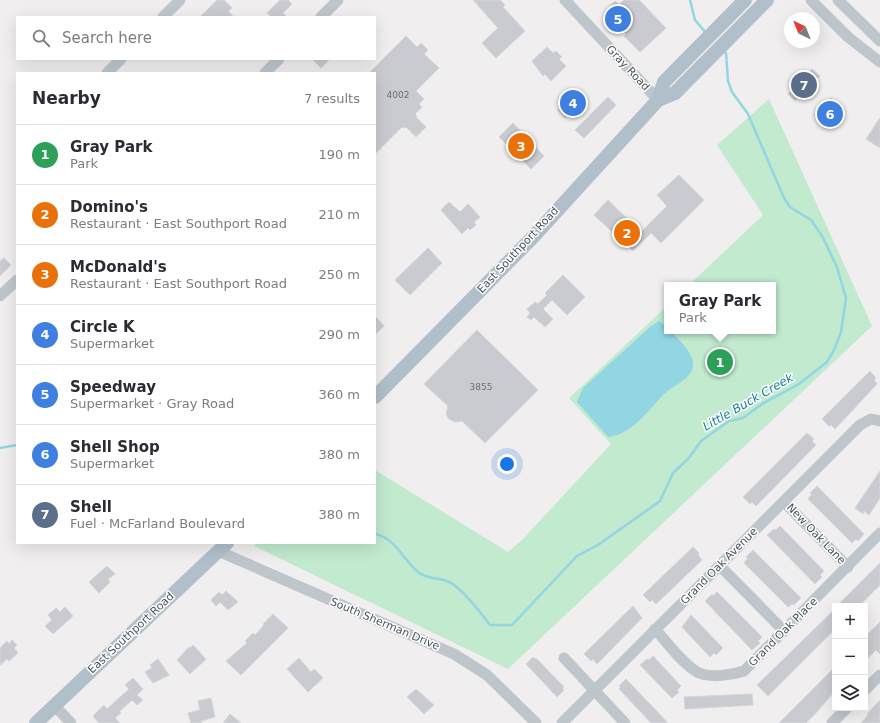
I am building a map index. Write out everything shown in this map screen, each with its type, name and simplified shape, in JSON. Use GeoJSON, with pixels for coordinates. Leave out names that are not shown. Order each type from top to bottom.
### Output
{"type":"FeatureCollection","features":[{"type":"Feature","properties":{"kind":"main road","name":"East Southport Road"},"geometry":{"type":"LineString","coordinates":[[376,396],[533,237],[658,100],[664,82],[745,0]]}},
{"type":"Feature","properties":{"kind":"main road","name":"East Southport Road"},"geometry":{"type":"LineString","coordinates":[[658,100],[675,93],[767,0]]}},
{"type":"Feature","properties":{"kind":"main road","name":"East Southport Road"},"geometry":{"type":"LineString","coordinates":[[36,723],[222,547]]}},
{"type":"Feature","properties":{"kind":"street"},"geometry":{"type":"LineString","coordinates":[[164,16],[180,0]]}},
{"type":"Feature","properties":{"kind":"street"},"geometry":{"type":"LineString","coordinates":[[322,16],[338,0]]}},
{"type":"Feature","properties":{"kind":"street","name":"Gray Road"},"geometry":{"type":"LineString","coordinates":[[566,0],[658,100]]}},
{"type":"Feature","properties":{"kind":"street"},"geometry":{"type":"LineString","coordinates":[[811,0],[848,37],[880,62]]}},
{"type":"Feature","properties":{"kind":"street"},"geometry":{"type":"LineString","coordinates":[[838,0],[880,41]]}},
{"type":"Feature","properties":{"kind":"street"},"geometry":{"type":"LineString","coordinates":[[108,72],[120,60]]}},
{"type":"Feature","properties":{"kind":"street"},"geometry":{"type":"LineString","coordinates":[[266,72],[278,60]]}},
{"type":"Feature","properties":{"kind":"street"},"geometry":{"type":"LineString","coordinates":[[0,296],[16,281]]}},
{"type":"Feature","properties":{"kind":"street","name":"Grand Oak Avenue"},"geometry":{"type":"LineString","coordinates":[[562,723],[864,422],[871,419],[880,421]]}},
{"type":"Feature","properties":{"kind":"street","name":"New Oak Lane"},"geometry":{"type":"LineString","coordinates":[[784,502],[848,567]]}},
{"type":"Feature","properties":{"kind":"street","name":"Grand Oak Place"},"geometry":{"type":"LineString","coordinates":[[655,629],[695,670],[703,674],[730,674],[744,671],[880,533]]}},
{"type":"Feature","properties":{"kind":"street","name":"South Sherman Drive"},"geometry":{"type":"LineString","coordinates":[[222,547],[454,654],[487,675],[536,723]]}},
{"type":"Feature","properties":{"kind":"street"},"geometry":{"type":"LineString","coordinates":[[720,566],[784,631]]}},
{"type":"Feature","properties":{"kind":"street"},"geometry":{"type":"LineString","coordinates":[[564,658],[625,723]]}},
{"type":"Feature","properties":{"kind":"street"},"geometry":{"type":"LineString","coordinates":[[868,687],[880,675]]}},
{"type":"Feature","properties":{"kind":"street"},"geometry":{"type":"LineString","coordinates":[[54,705],[71,723]]}},
{"type":"Feature","properties":{"kind":"street"},"geometry":{"type":"LineString","coordinates":[[832,723],[844,711]]}},
{"type":"Feature","properties":{"kind":"green space"},"geometry":{"type":"Polygon","coordinates":[[[769,99],[872,326],[508,669],[254,546],[256,544],[376,544],[376,471],[508,552],[522,540],[611,444],[569,398],[664,309],[664,334],[776,334],[776,282],[692,282],[763,215],[717,145],[769,99]]]}},
{"type":"Feature","properties":{"kind":"water"},"geometry":{"type":"Polygon","coordinates":[[[659,321],[664,325],[664,334],[674,334],[676,336],[692,357],[693,368],[685,379],[663,395],[632,427],[624,432],[608,437],[577,402],[583,388],[650,327],[659,321]]]}},
{"type":"Feature","properties":{"kind":"building"},"geometry":{"type":"Polygon","coordinates":[[[217,0],[224,0],[232,8],[228,11],[233,16],[201,16],[217,0]]]}},
{"type":"Feature","properties":{"kind":"building"},"geometry":{"type":"Polygon","coordinates":[[[280,0],[288,0],[292,4],[283,13],[286,16],[271,16],[267,13],[280,0]]]}},
{"type":"Feature","properties":{"kind":"building"},"geometry":{"type":"Polygon","coordinates":[[[473,0],[500,0],[505,5],[503,7],[525,31],[496,58],[482,43],[498,28],[473,0]]]}},
{"type":"Feature","properties":{"kind":"building"},"geometry":{"type":"Polygon","coordinates":[[[624,0],[639,0],[666,28],[640,52],[624,36],[626,34],[604,12],[615,1],[619,5],[624,0]]]}},
{"type":"Feature","properties":{"kind":"building"},"geometry":{"type":"Polygon","coordinates":[[[406,36],[417,47],[421,43],[428,50],[424,54],[439,68],[416,91],[424,99],[419,104],[422,107],[415,114],[426,127],[416,137],[406,127],[402,127],[376,153],[376,72],[370,72],[406,36]]]}},
{"type":"Feature","properties":{"kind":"building"},"geometry":{"type":"Polygon","coordinates":[[[547,47],[553,53],[556,51],[562,57],[559,59],[566,66],[551,81],[545,74],[543,76],[532,61],[547,47]]]}},
{"type":"Feature","properties":{"kind":"building"},"geometry":{"type":"Polygon","coordinates":[[[313,60],[329,60],[321,68],[313,60]]]}},
{"type":"Feature","properties":{"kind":"building"},"geometry":{"type":"Polygon","coordinates":[[[812,69],[820,76],[795,101],[788,94],[812,69]]]}},
{"type":"Feature","properties":{"kind":"building"},"geometry":{"type":"Polygon","coordinates":[[[578,89],[587,99],[565,118],[558,110],[578,89]]]}},
{"type":"Feature","properties":{"kind":"building"},"geometry":{"type":"Polygon","coordinates":[[[608,97],[616,105],[584,138],[575,130],[608,97]]]}},
{"type":"Feature","properties":{"kind":"building"},"geometry":{"type":"Polygon","coordinates":[[[831,98],[845,113],[828,129],[814,115],[831,98]]]}},
{"type":"Feature","properties":{"kind":"building"},"geometry":{"type":"Polygon","coordinates":[[[880,118],[880,148],[866,139],[880,118]]]}},
{"type":"Feature","properties":{"kind":"building"},"geometry":{"type":"Polygon","coordinates":[[[513,123],[544,156],[531,169],[499,137],[513,123]]]}},
{"type":"Feature","properties":{"kind":"building"},"geometry":{"type":"Polygon","coordinates":[[[679,175],[704,200],[661,243],[651,233],[633,251],[594,215],[608,200],[641,232],[667,206],[657,195],[679,175]]]}},
{"type":"Feature","properties":{"kind":"building"},"geometry":{"type":"Polygon","coordinates":[[[449,202],[460,212],[468,204],[480,217],[474,222],[476,225],[470,230],[468,228],[462,234],[441,210],[449,202]]]}},
{"type":"Feature","properties":{"kind":"building"},"geometry":{"type":"Polygon","coordinates":[[[428,248],[442,263],[410,295],[395,280],[428,248]]]}},
{"type":"Feature","properties":{"kind":"building"},"geometry":{"type":"Polygon","coordinates":[[[4,258],[11,265],[0,276],[0,261],[4,258]]]}},
{"type":"Feature","properties":{"kind":"building"},"geometry":{"type":"Polygon","coordinates":[[[563,275],[585,297],[567,315],[552,300],[543,309],[553,319],[545,327],[534,317],[531,320],[527,317],[530,313],[527,309],[535,302],[538,304],[547,295],[545,293],[563,275]]]}},
{"type":"Feature","properties":{"kind":"building"},"geometry":{"type":"Polygon","coordinates":[[[376,317],[384,326],[376,334],[376,317]]]}},
{"type":"Feature","properties":{"kind":"building"},"geometry":{"type":"Polygon","coordinates":[[[477,330],[538,390],[485,443],[462,421],[455,422],[449,419],[446,414],[448,406],[424,384],[477,330]]]}},
{"type":"Feature","properties":{"kind":"building"},"geometry":{"type":"Polygon","coordinates":[[[870,371],[876,378],[874,380],[877,384],[835,429],[831,425],[829,426],[822,419],[870,371]]]}},
{"type":"Feature","properties":{"kind":"building"},"geometry":{"type":"Polygon","coordinates":[[[807,433],[814,439],[812,441],[816,445],[756,506],[752,502],[750,504],[743,497],[807,433]]]}},
{"type":"Feature","properties":{"kind":"building"},"geometry":{"type":"Polygon","coordinates":[[[880,471],[880,498],[869,515],[864,511],[863,514],[855,508],[880,471]]]}},
{"type":"Feature","properties":{"kind":"building"},"geometry":{"type":"Polygon","coordinates":[[[817,486],[864,534],[858,541],[856,539],[852,543],[808,499],[812,494],[810,493],[817,486]]]}},
{"type":"Feature","properties":{"kind":"building"},"geometry":{"type":"Polygon","coordinates":[[[780,526],[824,571],[820,575],[822,577],[815,584],[767,535],[780,526]]]}},
{"type":"Feature","properties":{"kind":"building"},"geometry":{"type":"Polygon","coordinates":[[[693,547],[699,553],[698,555],[702,560],[656,604],[652,600],[650,602],[643,595],[693,547]]]}},
{"type":"Feature","properties":{"kind":"building"},"geometry":{"type":"Polygon","coordinates":[[[753,550],[801,598],[794,605],[792,604],[788,607],[744,563],[748,558],[746,557],[753,550]]]}},
{"type":"Feature","properties":{"kind":"building"},"geometry":{"type":"Polygon","coordinates":[[[880,563],[880,585],[862,603],[840,603],[880,563]]]}},
{"type":"Feature","properties":{"kind":"building"},"geometry":{"type":"Polygon","coordinates":[[[107,566],[115,574],[108,579],[110,582],[99,593],[89,582],[107,566]]]}},
{"type":"Feature","properties":{"kind":"building"},"geometry":{"type":"Polygon","coordinates":[[[226,591],[238,602],[228,610],[220,602],[216,606],[211,600],[219,592],[222,595],[226,591]]]}},
{"type":"Feature","properties":{"kind":"building"},"geometry":{"type":"Polygon","coordinates":[[[717,592],[762,637],[758,641],[760,643],[752,650],[705,601],[712,594],[713,596],[717,592]]]}},
{"type":"Feature","properties":{"kind":"building"},"geometry":{"type":"Polygon","coordinates":[[[633,606],[642,618],[597,664],[593,659],[591,661],[584,654],[633,606]]]}},
{"type":"Feature","properties":{"kind":"building"},"geometry":{"type":"Polygon","coordinates":[[[65,607],[73,616],[53,634],[45,626],[52,620],[48,615],[56,608],[60,612],[65,607]]]}},
{"type":"Feature","properties":{"kind":"building"},"geometry":{"type":"Polygon","coordinates":[[[832,612],[832,632],[768,696],[757,685],[832,612]]]}},
{"type":"Feature","properties":{"kind":"building"},"geometry":{"type":"Polygon","coordinates":[[[273,614],[288,628],[241,675],[226,661],[247,643],[245,641],[253,633],[255,635],[273,614]]]}},
{"type":"Feature","properties":{"kind":"building"},"geometry":{"type":"Polygon","coordinates":[[[691,615],[723,648],[716,655],[714,653],[710,657],[682,627],[691,615]]]}},
{"type":"Feature","properties":{"kind":"building"},"geometry":{"type":"Polygon","coordinates":[[[880,622],[880,654],[876,650],[868,658],[868,639],[868,634],[880,622]]]}},
{"type":"Feature","properties":{"kind":"building"},"geometry":{"type":"Polygon","coordinates":[[[12,640],[17,645],[14,648],[18,653],[9,661],[7,659],[0,665],[0,648],[7,641],[9,644],[12,640]]]}},
{"type":"Feature","properties":{"kind":"building"},"geometry":{"type":"Polygon","coordinates":[[[193,645],[206,659],[190,674],[177,660],[189,647],[190,648],[193,645]]]}},
{"type":"Feature","properties":{"kind":"building"},"geometry":{"type":"Polygon","coordinates":[[[653,656],[681,686],[677,690],[679,692],[672,698],[640,665],[653,656]]]}},
{"type":"Feature","properties":{"kind":"building"},"geometry":{"type":"Polygon","coordinates":[[[533,657],[535,659],[536,658],[564,687],[562,688],[564,690],[557,697],[526,664],[533,657]]]}},
{"type":"Feature","properties":{"kind":"building"},"geometry":{"type":"Polygon","coordinates":[[[299,658],[311,672],[314,669],[323,678],[308,692],[287,669],[299,658]]]}},
{"type":"Feature","properties":{"kind":"building"},"geometry":{"type":"Polygon","coordinates":[[[158,659],[169,675],[153,683],[145,672],[152,668],[150,665],[158,659]]]}},
{"type":"Feature","properties":{"kind":"building"},"geometry":{"type":"Polygon","coordinates":[[[832,670],[832,694],[806,723],[779,723],[832,670]]]}},
{"type":"Feature","properties":{"kind":"building"},"geometry":{"type":"Polygon","coordinates":[[[133,678],[143,689],[137,695],[143,700],[137,705],[132,700],[119,712],[121,713],[115,718],[120,723],[99,723],[93,716],[104,705],[107,709],[129,689],[125,685],[133,678]]]}},
{"type":"Feature","properties":{"kind":"building"},"geometry":{"type":"Polygon","coordinates":[[[626,679],[668,723],[651,723],[619,689],[621,687],[619,686],[626,679]]]}},
{"type":"Feature","properties":{"kind":"building"},"geometry":{"type":"Polygon","coordinates":[[[416,689],[434,705],[424,714],[407,697],[416,689]]]}},
{"type":"Feature","properties":{"kind":"building"},"geometry":{"type":"Polygon","coordinates":[[[752,694],[753,705],[685,709],[684,697],[752,694]]]}},
{"type":"Feature","properties":{"kind":"building"},"geometry":{"type":"Polygon","coordinates":[[[211,698],[215,717],[201,721],[202,723],[191,723],[188,713],[200,710],[198,701],[211,698]]]}},
{"type":"Feature","properties":{"kind":"building"},"geometry":{"type":"Polygon","coordinates":[[[880,700],[880,723],[861,723],[868,715],[867,714],[880,700]]]}},
{"type":"Feature","properties":{"kind":"building"},"geometry":{"type":"Polygon","coordinates":[[[230,714],[241,723],[223,723],[230,714]]]}},
{"type":"Feature","properties":{"kind":"waterway","name":"Little Buck Creek"},"geometry":{"type":"LineString","coordinates":[[690,0],[695,20],[706,33]]}},
{"type":"Feature","properties":{"kind":"waterway","name":"Little Buck Creek"},"geometry":{"type":"LineString","coordinates":[[376,534],[389,540],[412,567],[421,574],[447,581],[458,588],[470,600],[490,625],[512,625],[577,556],[598,545],[660,501],[673,473],[688,459],[701,441],[729,421],[743,418],[762,404],[799,384],[827,362],[834,350],[841,332],[846,298],[837,267],[822,236],[811,220],[790,207],[784,198],[748,114],[732,92],[728,81],[726,53],[723,51]]}},
{"type":"Feature","properties":{"kind":"waterway","name":"Little Buck Creek"},"geometry":{"type":"LineString","coordinates":[[0,448],[16,445]]}},
{"type":"Feature","properties":{"kind":"place","name":"Speedway"},"geometry":{"type":"Point","coordinates":[618,19]}},
{"type":"Feature","properties":{"kind":"place","name":"Shell"},"geometry":{"type":"Point","coordinates":[804,85]}},
{"type":"Feature","properties":{"kind":"place","name":"Circle K"},"geometry":{"type":"Point","coordinates":[573,103]}},
{"type":"Feature","properties":{"kind":"place","name":"Shell Shop"},"geometry":{"type":"Point","coordinates":[830,114]}},
{"type":"Feature","properties":{"kind":"place","name":"McDonald's"},"geometry":{"type":"Point","coordinates":[521,146]}},
{"type":"Feature","properties":{"kind":"place","name":"Domino's"},"geometry":{"type":"Point","coordinates":[627,233]}},
{"type":"Feature","properties":{"kind":"place","name":"Gray Park"},"geometry":{"type":"Point","coordinates":[720,362]}}]}
